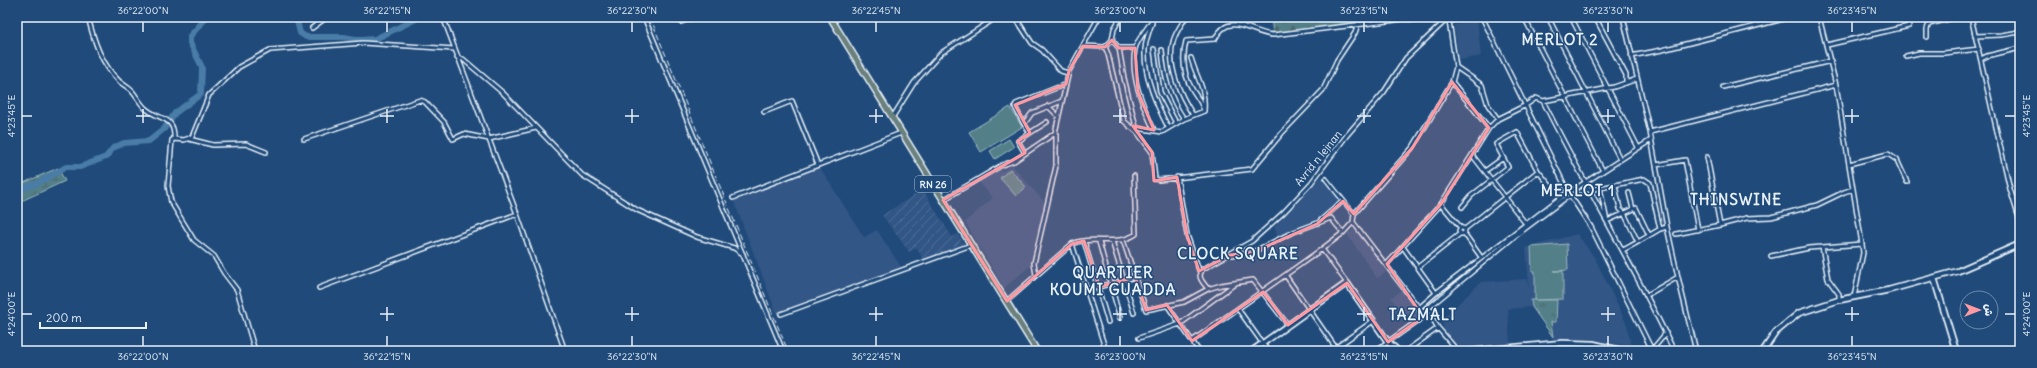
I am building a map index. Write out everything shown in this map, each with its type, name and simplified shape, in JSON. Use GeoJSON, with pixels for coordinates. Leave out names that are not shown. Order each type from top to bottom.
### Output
{"type":"FeatureCollection","features":[{"type":"Feature","properties":{"kind":"main road","name":"RN 26"},"geometry":{"type":"LineString","coordinates":[[830,18],[1037,351]]}},
{"type":"Feature","properties":{"kind":"main road"},"geometry":{"type":"LineString","coordinates":[[1763,351],[1776,332],[1799,314],[1839,300],[1958,271],[2020,244]]}},
{"type":"Feature","properties":{"kind":"main road"},"geometry":{"type":"LineString","coordinates":[[1934,278],[1956,351]]}},
{"type":"Feature","properties":{"kind":"main road"},"geometry":{"type":"LineString","coordinates":[[1252,351],[1347,283],[1388,342],[1398,351]]}},
{"type":"Feature","properties":{"kind":"main road"},"geometry":{"type":"LineString","coordinates":[[1474,351],[1562,343],[1593,344],[1624,351]]}},
{"type":"Feature","properties":{"kind":"street"},"geometry":{"type":"LineString","coordinates":[[88,17],[97,48],[119,81],[135,95],[144,108],[170,123],[174,131],[174,139],[171,142],[168,186],[171,202],[194,240],[214,256],[237,290],[255,351]]}},
{"type":"Feature","properties":{"kind":"street"},"geometry":{"type":"LineString","coordinates":[[312,28],[327,17]]}},
{"type":"Feature","properties":{"kind":"street"},"geometry":{"type":"LineString","coordinates":[[443,17],[517,214],[565,351]]}},
{"type":"Feature","properties":{"kind":"street"},"geometry":{"type":"LineString","coordinates":[[644,17],[783,351]]}},
{"type":"Feature","properties":{"kind":"street"},"geometry":{"type":"LineString","coordinates":[[682,22],[696,17]]}},
{"type":"Feature","properties":{"kind":"street"},"geometry":{"type":"LineString","coordinates":[[830,18],[837,17]]}},
{"type":"Feature","properties":{"kind":"street"},"geometry":{"type":"LineString","coordinates":[[892,118],[914,83],[941,53],[991,21],[991,17]]}},
{"type":"Feature","properties":{"kind":"street"},"geometry":{"type":"LineString","coordinates":[[1015,17],[1032,43],[1042,50],[1057,68],[1068,74]]}},
{"type":"Feature","properties":{"kind":"street"},"geometry":{"type":"LineString","coordinates":[[1036,275],[1034,263],[1056,166],[1056,134],[1058,116],[1068,74],[1099,17]]}},
{"type":"Feature","properties":{"kind":"street"},"geometry":{"type":"LineString","coordinates":[[1083,46],[1105,47],[1112,40],[1114,29],[1121,17]]}},
{"type":"Feature","properties":{"kind":"street"},"geometry":{"type":"LineString","coordinates":[[1186,17],[1175,35],[1172,48],[1174,71],[1178,85],[1182,96],[1193,115]]}},
{"type":"Feature","properties":{"kind":"street"},"geometry":{"type":"LineString","coordinates":[[1192,341],[1286,276],[1343,234],[1353,222],[1354,214],[1413,147],[1452,82],[1456,67],[1449,21],[1450,17]]}},
{"type":"Feature","properties":{"kind":"street"},"geometry":{"type":"LineString","coordinates":[[1204,111],[1203,105],[1191,88],[1185,72],[1183,54],[1186,40],[1215,39],[1226,27],[1238,24],[1245,25],[1262,34],[1273,35],[1358,24],[1414,19],[1444,22],[1470,17]]}},
{"type":"Feature","properties":{"kind":"street"},"geometry":{"type":"LineString","coordinates":[[1482,17],[1570,196],[1591,227],[1651,350],[1666,333]]}},
{"type":"Feature","properties":{"kind":"street"},"geometry":{"type":"LineString","coordinates":[[1524,17],[1603,171]]}},
{"type":"Feature","properties":{"kind":"street"},"geometry":{"type":"LineString","coordinates":[[1548,17],[1620,159]]}},
{"type":"Feature","properties":{"kind":"street"},"geometry":{"type":"LineString","coordinates":[[1571,17],[1638,147]]}},
{"type":"Feature","properties":{"kind":"street"},"geometry":{"type":"LineString","coordinates":[[1595,17],[1626,75],[1626,83]]}},
{"type":"Feature","properties":{"kind":"street"},"geometry":{"type":"LineString","coordinates":[[1623,17],[1650,132],[1667,227],[1696,351]]}},
{"type":"Feature","properties":{"kind":"street"},"geometry":{"type":"LineString","coordinates":[[1631,56],[1791,17]]}},
{"type":"Feature","properties":{"kind":"street"},"geometry":{"type":"LineString","coordinates":[[1820,17],[1836,85],[1863,252],[1854,297]]}},
{"type":"Feature","properties":{"kind":"street"},"geometry":{"type":"LineString","coordinates":[[1927,37],[1926,29],[1929,24],[1957,17]]}},
{"type":"Feature","properties":{"kind":"street"},"geometry":{"type":"LineString","coordinates":[[1971,17],[2010,190],[2020,221]]}},
{"type":"Feature","properties":{"kind":"street"},"geometry":{"type":"LineString","coordinates":[[1153,18],[1135,48],[1134,65],[1138,92],[1154,130]]}},
{"type":"Feature","properties":{"kind":"street"},"geometry":{"type":"LineString","coordinates":[[1153,18],[1145,49],[1147,70],[1152,95],[1168,127]]}},
{"type":"Feature","properties":{"kind":"street","name":"Avrid n lejnan"},"geometry":{"type":"LineString","coordinates":[[1200,273],[1203,269],[1240,249],[1276,220],[1311,183],[1384,92],[1406,58],[1444,22]]}},
{"type":"Feature","properties":{"kind":"street"},"geometry":{"type":"LineString","coordinates":[[1105,47],[1124,121],[1136,132],[1152,152],[1155,179],[1252,169],[1282,132],[1323,90],[1337,60],[1355,33],[1358,24]]}},
{"type":"Feature","properties":{"kind":"street"},"geometry":{"type":"LineString","coordinates":[[1827,45],[1910,26]]}},
{"type":"Feature","properties":{"kind":"street"},"geometry":{"type":"LineString","coordinates":[[1976,36],[2001,35],[2020,32]]}},
{"type":"Feature","properties":{"kind":"street"},"geometry":{"type":"LineString","coordinates":[[1112,40],[1119,48],[1126,90],[1136,127]]}},
{"type":"Feature","properties":{"kind":"street"},"geometry":{"type":"LineString","coordinates":[[189,139],[196,131],[209,95],[239,67],[270,50],[363,43],[454,49]]}},
{"type":"Feature","properties":{"kind":"street"},"geometry":{"type":"LineString","coordinates":[[1119,48],[1135,48]]}},
{"type":"Feature","properties":{"kind":"street"},"geometry":{"type":"LineString","coordinates":[[1981,59],[1987,56],[2020,48]]}},
{"type":"Feature","properties":{"kind":"street"},"geometry":{"type":"LineString","coordinates":[[1154,49],[1160,92],[1176,123]]}},
{"type":"Feature","properties":{"kind":"street"},"geometry":{"type":"LineString","coordinates":[[1906,56],[1919,52],[1944,53],[1979,49]]}},
{"type":"Feature","properties":{"kind":"street"},"geometry":{"type":"LineString","coordinates":[[1162,50],[1166,84],[1174,104],[1184,119]]}},
{"type":"Feature","properties":{"kind":"street"},"geometry":{"type":"LineString","coordinates":[[457,57],[463,59],[503,93],[582,176],[637,210],[697,237],[734,248],[743,254]]}},
{"type":"Feature","properties":{"kind":"street"},"geometry":{"type":"LineString","coordinates":[[1191,58],[1196,74],[1204,91],[1204,111]]}},
{"type":"Feature","properties":{"kind":"street"},"geometry":{"type":"LineString","coordinates":[[1723,87],[1831,62]]}},
{"type":"Feature","properties":{"kind":"street"},"geometry":{"type":"LineString","coordinates":[[1456,67],[1482,85],[1488,106],[1498,119]]}},
{"type":"Feature","properties":{"kind":"street"},"geometry":{"type":"LineString","coordinates":[[1387,264],[1441,204],[1473,156],[1489,128],[1498,119],[1526,105],[1536,98],[1544,101],[1607,88],[1637,79]]}},
{"type":"Feature","properties":{"kind":"street"},"geometry":{"type":"LineString","coordinates":[[1452,82],[1489,128]]}},
{"type":"Feature","properties":{"kind":"street"},"geometry":{"type":"LineString","coordinates":[[1030,134],[1015,107],[1016,104],[1066,84]]}},
{"type":"Feature","properties":{"kind":"street"},"geometry":{"type":"LineString","coordinates":[[1650,132],[1836,85]]}},
{"type":"Feature","properties":{"kind":"street"},"geometry":{"type":"LineString","coordinates":[[304,139],[420,100],[425,102],[445,125],[452,138],[464,134],[488,139],[536,128]]}},
{"type":"Feature","properties":{"kind":"street"},"geometry":{"type":"LineString","coordinates":[[764,112],[792,101],[818,165]]}},
{"type":"Feature","properties":{"kind":"street"},"geometry":{"type":"LineString","coordinates":[[1024,124],[1032,113],[1062,101]]}},
{"type":"Feature","properties":{"kind":"street"},"geometry":{"type":"LineString","coordinates":[[1544,101],[1589,190],[1647,295],[1674,351]]}},
{"type":"Feature","properties":{"kind":"street"},"geometry":{"type":"LineString","coordinates":[[1048,106],[1058,116]]}},
{"type":"Feature","properties":{"kind":"street"},"geometry":{"type":"LineString","coordinates":[[1130,127],[1162,132],[1168,127],[1184,119],[1204,111]]}},
{"type":"Feature","properties":{"kind":"street"},"geometry":{"type":"LineString","coordinates":[[1025,153],[1018,141],[1047,122]]}},
{"type":"Feature","properties":{"kind":"street"},"geometry":{"type":"LineString","coordinates":[[1462,207],[1471,196],[1508,167],[1496,144],[1517,132],[1538,171],[1552,188]]}},
{"type":"Feature","properties":{"kind":"street"},"geometry":{"type":"LineString","coordinates":[[733,198],[901,133]]}},
{"type":"Feature","properties":{"kind":"street"},"geometry":{"type":"LineString","coordinates":[[943,200],[1056,134]]}},
{"type":"Feature","properties":{"kind":"street"},"geometry":{"type":"LineString","coordinates":[[174,139],[189,139],[212,145],[246,144],[266,152]]}},
{"type":"Feature","properties":{"kind":"street"},"geometry":{"type":"LineString","coordinates":[[1375,351],[1425,313],[1478,266],[1578,190],[1585,182],[1651,140]]}},
{"type":"Feature","properties":{"kind":"street"},"geometry":{"type":"LineString","coordinates":[[1849,164],[1888,154],[1897,160],[1907,182]]}},
{"type":"Feature","properties":{"kind":"street"},"geometry":{"type":"LineString","coordinates":[[1473,156],[1528,227]]}},
{"type":"Feature","properties":{"kind":"street"},"geometry":{"type":"LineString","coordinates":[[1707,157],[1720,225]]}},
{"type":"Feature","properties":{"kind":"street"},"geometry":{"type":"LineString","coordinates":[[1485,171],[1503,158]]}},
{"type":"Feature","properties":{"kind":"street"},"geometry":{"type":"LineString","coordinates":[[1656,165],[1685,160],[1698,230]]}},
{"type":"Feature","properties":{"kind":"street"},"geometry":{"type":"LineString","coordinates":[[1418,267],[1462,233],[1463,228],[1505,198],[1538,171]]}},
{"type":"Feature","properties":{"kind":"street"},"geometry":{"type":"LineString","coordinates":[[1007,301],[1072,244],[1084,241],[1099,242],[1123,240],[1136,234],[1134,176]]}},
{"type":"Feature","properties":{"kind":"street"},"geometry":{"type":"LineString","coordinates":[[1177,177],[1187,235],[1200,277],[1208,289]]}},
{"type":"Feature","properties":{"kind":"street"},"geometry":{"type":"LineString","coordinates":[[1326,179],[1354,214]]}},
{"type":"Feature","properties":{"kind":"street"},"geometry":{"type":"LineString","coordinates":[[1419,308],[1481,257],[1568,192],[1589,190],[1644,179],[1650,184],[1660,229]]}},
{"type":"Feature","properties":{"kind":"street"},"geometry":{"type":"LineString","coordinates":[[1615,185],[1620,209],[1624,213],[1638,242]]}},
{"type":"Feature","properties":{"kind":"street"},"geometry":{"type":"LineString","coordinates":[[1600,188],[1607,222]]}},
{"type":"Feature","properties":{"kind":"street"},"geometry":{"type":"LineString","coordinates":[[1676,234],[1747,218],[1771,217],[1810,207],[1853,189]]}},
{"type":"Feature","properties":{"kind":"street"},"geometry":{"type":"LineString","coordinates":[[1629,193],[1633,209]]}},
{"type":"Feature","properties":{"kind":"street"},"geometry":{"type":"LineString","coordinates":[[1317,224],[1343,201]]}},
{"type":"Feature","properties":{"kind":"street"},"geometry":{"type":"LineString","coordinates":[[1441,204],[1463,228]]}},
{"type":"Feature","properties":{"kind":"street"},"geometry":{"type":"LineString","coordinates":[[1607,222],[1636,208],[1649,235]]}},
{"type":"Feature","properties":{"kind":"street"},"geometry":{"type":"LineString","coordinates":[[319,288],[390,260],[517,214]]}},
{"type":"Feature","properties":{"kind":"street"},"geometry":{"type":"LineString","coordinates":[[1230,255],[1244,255],[1331,218],[1343,234]]}},
{"type":"Feature","properties":{"kind":"street"},"geometry":{"type":"LineString","coordinates":[[1353,222],[1387,264],[1419,308],[1431,316],[1438,328],[1455,348],[1455,351]]}},
{"type":"Feature","properties":{"kind":"street"},"geometry":{"type":"LineString","coordinates":[[1623,250],[1660,229],[1667,227]]}},
{"type":"Feature","properties":{"kind":"street"},"geometry":{"type":"LineString","coordinates":[[1462,233],[1481,257]]}},
{"type":"Feature","properties":{"kind":"street"},"geometry":{"type":"LineString","coordinates":[[1112,240],[1134,313]]}},
{"type":"Feature","properties":{"kind":"street"},"geometry":{"type":"LineString","coordinates":[[1123,240],[1146,310],[1184,302],[1208,289],[1253,280],[1288,325]]}},
{"type":"Feature","properties":{"kind":"street"},"geometry":{"type":"LineString","coordinates":[[1084,241],[1099,287],[1108,322]]}},
{"type":"Feature","properties":{"kind":"street"},"geometry":{"type":"LineString","coordinates":[[1099,242],[1120,318]]}},
{"type":"Feature","properties":{"kind":"street"},"geometry":{"type":"LineString","coordinates":[[1072,244],[1106,351]]}},
{"type":"Feature","properties":{"kind":"street"},"geometry":{"type":"LineString","coordinates":[[1771,256],[1809,248],[1862,244]]}},
{"type":"Feature","properties":{"kind":"street"},"geometry":{"type":"LineString","coordinates":[[781,314],[971,245]]}},
{"type":"Feature","properties":{"kind":"street"},"geometry":{"type":"LineString","coordinates":[[1403,247],[1436,293]]}},
{"type":"Feature","properties":{"kind":"street"},"geometry":{"type":"LineString","coordinates":[[1822,248],[1828,279],[1839,294],[1839,300]]}},
{"type":"Feature","properties":{"kind":"street"},"geometry":{"type":"LineString","coordinates":[[1240,249],[1244,255]]}},
{"type":"Feature","properties":{"kind":"street"},"geometry":{"type":"LineString","coordinates":[[1322,249],[1347,283]]}},
{"type":"Feature","properties":{"kind":"street"},"geometry":{"type":"LineString","coordinates":[[1286,276],[1338,351]]}},
{"type":"Feature","properties":{"kind":"street"},"geometry":{"type":"LineString","coordinates":[[1087,290],[1135,277]]}},
{"type":"Feature","properties":{"kind":"street"},"geometry":{"type":"LineString","coordinates":[[1647,295],[1678,277]]}},
{"type":"Feature","properties":{"kind":"street"},"geometry":{"type":"LineString","coordinates":[[1139,338],[1180,324],[1238,282]]}},
{"type":"Feature","properties":{"kind":"street"},"geometry":{"type":"LineString","coordinates":[[1167,305],[1199,351]]}},
{"type":"Feature","properties":{"kind":"street"},"geometry":{"type":"LineString","coordinates":[[1238,309],[1268,351]]}},
{"type":"Feature","properties":{"kind":"street"},"geometry":{"type":"LineString","coordinates":[[1425,313],[1433,311],[1431,316]]}},
{"type":"Feature","properties":{"kind":"street"},"geometry":{"type":"LineString","coordinates":[[1331,351],[1373,321]]}},
{"type":"Feature","properties":{"kind":"street"},"geometry":{"type":"LineString","coordinates":[[1406,351],[1438,328]]}},
{"type":"Feature","properties":{"kind":"highlighted area"},"geometry":{"type":"Polygon","coordinates":[[[1112,40],[1119,48],[1135,48],[1138,92],[1154,130],[1133,126],[1152,152],[1154,181],[1177,177],[1187,235],[1199,271],[1230,255],[1251,253],[1317,224],[1343,201],[1354,214],[1413,147],[1452,82],[1489,128],[1441,204],[1387,264],[1423,317],[1388,342],[1347,283],[1288,325],[1263,292],[1192,341],[1167,305],[1146,310],[1135,277],[1099,287],[1084,241],[1072,244],[1007,301],[943,200],[1025,153],[1018,141],[1030,133],[1015,105],[1066,84],[1069,71],[1083,46],[1105,47],[1112,40]]]}},
{"type":"Feature","properties":{"kind":"shaded area"},"geometry":{"type":"Polygon","coordinates":[[[1477,19],[1481,56],[1459,60],[1454,25],[1477,19]]]}},
{"type":"Feature","properties":{"kind":"shaded area"},"geometry":{"type":"Polygon","coordinates":[[[1012,165],[1045,203],[1031,265],[1004,288],[965,222],[993,198],[978,181],[1012,165]]]}},
{"type":"Feature","properties":{"kind":"shaded area"},"geometry":{"type":"Polygon","coordinates":[[[819,166],[864,237],[877,230],[901,267],[778,317],[733,199],[819,166]]]}},
{"type":"Feature","properties":{"kind":"shaded area"},"geometry":{"type":"Polygon","coordinates":[[[1321,177],[1340,199],[1322,218],[1278,237],[1274,227],[1321,177]]]}},
{"type":"Feature","properties":{"kind":"shaded area"},"geometry":{"type":"Polygon","coordinates":[[[923,190],[952,237],[958,234],[964,244],[923,260],[917,248],[909,252],[882,215],[923,190]]]}},
{"type":"Feature","properties":{"kind":"shaded area"},"geometry":{"type":"Polygon","coordinates":[[[1356,228],[1386,272],[1377,278],[1347,234],[1356,228]]]}},
{"type":"Feature","properties":{"kind":"shaded area"},"geometry":{"type":"Polygon","coordinates":[[[1577,234],[1595,258],[1627,325],[1631,347],[1602,341],[1554,339],[1531,307],[1508,309],[1510,345],[1460,349],[1444,332],[1442,319],[1481,282],[1527,279],[1529,287],[1526,248],[1577,234]]]}},
{"type":"Feature","properties":{"kind":"shaded area"},"geometry":{"type":"Polygon","coordinates":[[[1402,290],[1420,315],[1409,323],[1391,298],[1402,290]]]}},
{"type":"Feature","properties":{"kind":"green space"},"geometry":{"type":"Polygon","coordinates":[[[1271,17],[1379,17],[1379,20],[1273,35],[1271,17]]]}},
{"type":"Feature","properties":{"kind":"green space"},"geometry":{"type":"Polygon","coordinates":[[[1010,107],[1022,127],[981,152],[969,132],[1010,107]]]}},
{"type":"Feature","properties":{"kind":"green space"},"geometry":{"type":"Polygon","coordinates":[[[1009,139],[1014,147],[995,159],[990,151],[1009,139]]]}},
{"type":"Feature","properties":{"kind":"green space"},"geometry":{"type":"Polygon","coordinates":[[[58,168],[65,181],[17,203],[17,182],[21,184],[58,168]]]}},
{"type":"Feature","properties":{"kind":"green space"},"geometry":{"type":"Polygon","coordinates":[[[1010,169],[1026,187],[1016,196],[1000,178],[1010,169]]]}},
{"type":"Feature","properties":{"kind":"green space"},"geometry":{"type":"Polygon","coordinates":[[[1567,244],[1568,270],[1554,271],[1563,271],[1563,299],[1535,300],[1535,271],[1532,271],[1531,247],[1567,244]]]}},
{"type":"Feature","properties":{"kind":"green space"},"geometry":{"type":"Polygon","coordinates":[[[1531,300],[1557,300],[1556,322],[1551,322],[1553,337],[1532,307],[1531,300]]]}},
{"type":"Feature","properties":{"kind":"waterway"},"geometry":{"type":"LineString","coordinates":[[17,191],[38,183],[66,167],[80,167],[106,157],[113,148],[124,143],[149,141],[164,129],[175,113],[201,94],[202,67],[190,43],[190,36],[207,17]]}},
{"type":"Feature","properties":{"kind":"waterway"},"geometry":{"type":"LineString","coordinates":[[296,17],[300,33],[306,37],[344,37],[361,40],[375,39],[420,17]]}},
{"type":"Feature","properties":{"kind":"railway"},"geometry":{"type":"LineString","coordinates":[[650,17],[788,351]]}},
{"type":"Feature","properties":{"kind":"district","name":"MERLOT 2"},"geometry":{"type":"Point","coordinates":[1560,39]}},
{"type":"Feature","properties":{"kind":"district","name":"MERLOT 1"},"geometry":{"type":"Point","coordinates":[1578,190]}},
{"type":"Feature","properties":{"kind":"district","name":"THINSWINE"},"geometry":{"type":"Point","coordinates":[1736,199]}},
{"type":"Feature","properties":{"kind":"district","name":"CLOCK SQUARE"},"geometry":{"type":"Point","coordinates":[1238,253]}},
{"type":"Feature","properties":{"kind":"district","name":"QUARTIER KOUMI GUADDA"},"geometry":{"type":"Point","coordinates":[1113,280]}},
{"type":"Feature","properties":{"kind":"district","name":"TAZMALT"},"geometry":{"type":"Point","coordinates":[1423,314]}}]}
